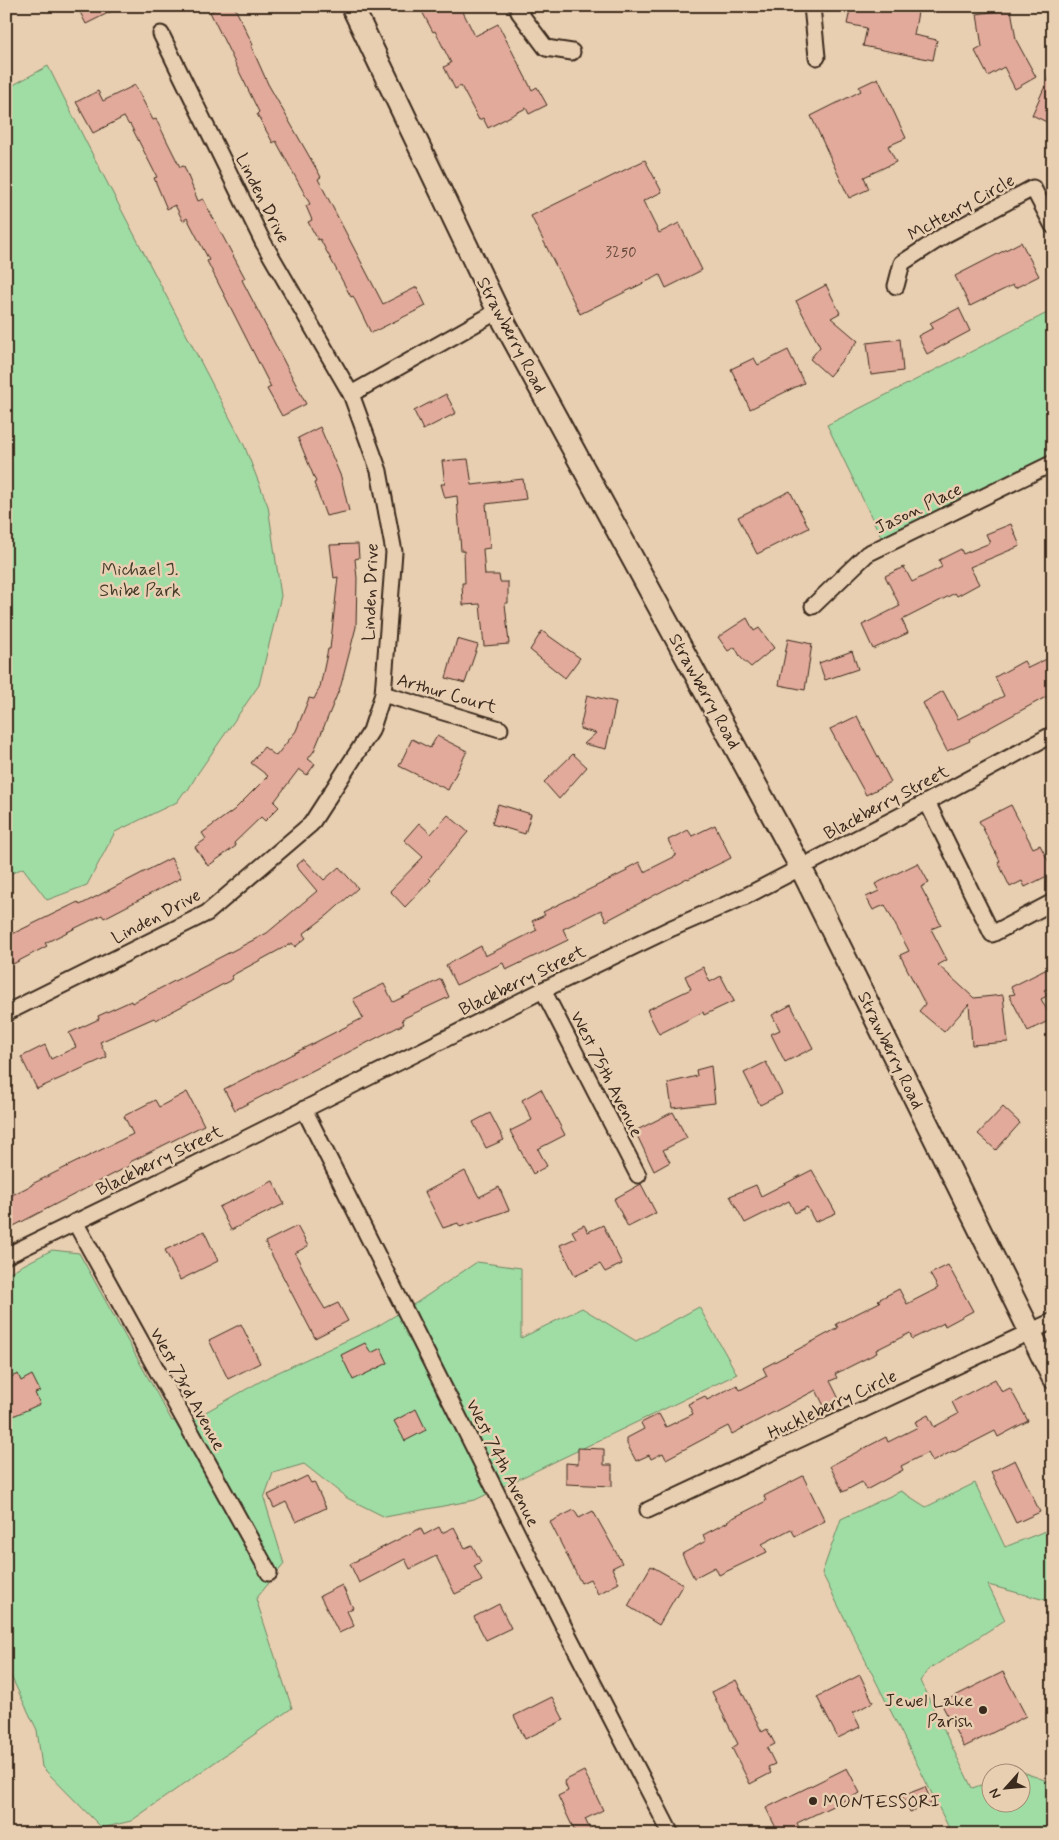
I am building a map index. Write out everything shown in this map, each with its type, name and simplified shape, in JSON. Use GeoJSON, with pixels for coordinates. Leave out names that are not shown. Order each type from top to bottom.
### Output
{"type":"FeatureCollection","features":[{"type":"Feature","properties":{"kind":"street","name":"Strawberry Road"},"geometry":{"type":"LineString","coordinates":[[352,6],[498,311],[801,868],[1053,1378]]}},
{"type":"Feature","properties":{"kind":"street"},"geometry":{"type":"LineString","coordinates":[[517,6],[546,48],[572,52]]}},
{"type":"Feature","properties":{"kind":"street"},"geometry":{"type":"LineString","coordinates":[[812,6],[817,57]]}},
{"type":"Feature","properties":{"kind":"street","name":"Linden Drive"},"geometry":{"type":"LineString","coordinates":[[6,1013],[207,913],[311,824],[371,731],[382,694],[394,552],[379,471],[351,394],[263,242],[161,34]]}},
{"type":"Feature","properties":{"kind":"street","name":"McHenry Circle"},"geometry":{"type":"LineString","coordinates":[[896,286],[902,263],[946,235],[1033,188],[1053,226]]}},
{"type":"Feature","properties":{"kind":"street"},"geometry":{"type":"LineString","coordinates":[[351,394],[498,311]]}},
{"type":"Feature","properties":{"kind":"street","name":"Jason Place"},"geometry":{"type":"LineString","coordinates":[[813,606],[867,554],[1053,463]]}},
{"type":"Feature","properties":{"kind":"street","name":"Arthur Court"},"geometry":{"type":"LineString","coordinates":[[382,694],[500,729]]}},
{"type":"Feature","properties":{"kind":"street","name":"Blackberry Street"},"geometry":{"type":"LineString","coordinates":[[6,1256],[543,990],[672,928],[746,896],[1053,734]]}},
{"type":"Feature","properties":{"kind":"street"},"geometry":{"type":"LineString","coordinates":[[926,802],[992,934],[1053,902]]}},
{"type":"Feature","properties":{"kind":"street","name":"West 75th Avenue"},"geometry":{"type":"LineString","coordinates":[[543,990],[638,1175]]}},
{"type":"Feature","properties":{"kind":"street","name":"West 74th Avenue"},"geometry":{"type":"LineString","coordinates":[[304,1109],[556,1612],[671,1834]]}},
{"type":"Feature","properties":{"kind":"street","name":"West 73rd Avenue"},"geometry":{"type":"LineString","coordinates":[[75,1222],[269,1573]]}},
{"type":"Feature","properties":{"kind":"street","name":"Huckleberry Circle"},"geometry":{"type":"LineString","coordinates":[[648,1510],[1053,1321]]}},
{"type":"Feature","properties":{"kind":"green space","name":"Michael J. Shibe Park"},"geometry":{"type":"Polygon","coordinates":[[[48,66],[244,445],[268,506],[281,596],[259,685],[188,790],[184,792],[177,802],[115,832],[87,885],[47,900],[23,868],[6,876],[6,89],[48,66]]]}},
{"type":"Feature","properties":{"kind":"green space"},"geometry":{"type":"Polygon","coordinates":[[[1053,310],[1053,457],[883,541],[827,425],[1053,310]]]}},
{"type":"Feature","properties":{"kind":"green space"},"geometry":{"type":"Polygon","coordinates":[[[52,1250],[79,1253],[172,1421],[195,1418],[270,1376],[376,1327],[477,1262],[521,1268],[521,1338],[582,1308],[636,1341],[699,1307],[737,1374],[475,1500],[385,1517],[347,1498],[304,1464],[273,1473],[264,1498],[284,1564],[256,1599],[292,1708],[131,1821],[102,1828],[42,1767],[37,1730],[6,1666],[6,1274],[52,1250]]]}},
{"type":"Feature","properties":{"kind":"green space"},"geometry":{"type":"Polygon","coordinates":[[[975,1483],[1005,1547],[1053,1528],[1053,1600],[1049,1601],[988,1585],[1005,1620],[928,1670],[920,1681],[972,1788],[982,1785],[982,1812],[1032,1812],[1032,1776],[1053,1783],[1053,1834],[952,1834],[822,1573],[841,1519],[901,1491],[926,1507],[975,1483]]]}},
{"type":"Feature","properties":{"kind":"building"},"geometry":{"type":"Polygon","coordinates":[[[77,6],[122,6],[86,24],[77,6]]]}},
{"type":"Feature","properties":{"kind":"building"},"geometry":{"type":"Polygon","coordinates":[[[221,6],[234,6],[253,45],[251,46],[268,84],[321,177],[318,179],[383,304],[417,287],[426,306],[371,333],[353,296],[351,297],[320,239],[318,240],[308,222],[312,220],[306,206],[310,204],[276,141],[273,143],[257,114],[259,112],[210,12],[221,6]]]}},
{"type":"Feature","properties":{"kind":"building"},"geometry":{"type":"Polygon","coordinates":[[[419,6],[460,6],[475,36],[498,24],[532,90],[537,87],[547,105],[529,114],[526,108],[488,128],[483,118],[479,120],[461,86],[455,89],[444,67],[451,63],[435,31],[433,32],[419,6]]]}},
{"type":"Feature","properties":{"kind":"building"},"geometry":{"type":"Polygon","coordinates":[[[851,6],[919,6],[914,35],[937,40],[933,60],[863,46],[867,28],[847,24],[851,6]]]}},
{"type":"Feature","properties":{"kind":"building"},"geometry":{"type":"Polygon","coordinates":[[[1011,9],[1016,40],[1036,77],[1015,89],[1004,67],[988,76],[975,51],[982,47],[977,14],[1011,9]]]}},
{"type":"Feature","properties":{"kind":"building"},"geometry":{"type":"Polygon","coordinates":[[[1053,68],[1053,125],[1032,115],[1053,68]]]}},
{"type":"Feature","properties":{"kind":"building"},"geometry":{"type":"Polygon","coordinates":[[[878,78],[906,138],[888,146],[896,162],[864,177],[869,189],[849,198],[811,116],[861,91],[859,87],[878,78]]]}},
{"type":"Feature","properties":{"kind":"building"},"geometry":{"type":"Polygon","coordinates":[[[135,85],[153,120],[156,119],[180,167],[184,166],[198,201],[203,199],[245,278],[242,280],[306,404],[282,416],[267,389],[271,387],[207,261],[209,260],[187,218],[183,221],[175,205],[167,209],[154,178],[157,177],[130,124],[124,117],[93,133],[76,102],[98,91],[103,101],[135,85]]]}},
{"type":"Feature","properties":{"kind":"building"},"geometry":{"type":"Polygon","coordinates":[[[645,160],[662,192],[643,201],[659,233],[679,223],[702,270],[666,288],[660,275],[580,314],[531,216],[645,160]]]}},
{"type":"Feature","properties":{"kind":"building"},"geometry":{"type":"Polygon","coordinates":[[[1021,242],[1039,276],[1015,288],[1013,285],[970,306],[955,276],[1021,242]]]}},
{"type":"Feature","properties":{"kind":"building"},"geometry":{"type":"Polygon","coordinates":[[[826,285],[840,313],[831,318],[858,341],[829,376],[810,359],[820,347],[796,301],[826,285]]]}},
{"type":"Feature","properties":{"kind":"building"},"geometry":{"type":"Polygon","coordinates":[[[959,308],[970,331],[927,354],[918,336],[933,328],[930,323],[959,308]]]}},
{"type":"Feature","properties":{"kind":"building"},"geometry":{"type":"Polygon","coordinates":[[[900,339],[903,371],[871,375],[867,343],[900,339]]]}},
{"type":"Feature","properties":{"kind":"building"},"geometry":{"type":"Polygon","coordinates":[[[788,350],[804,383],[750,409],[731,369],[754,358],[758,365],[788,350]]]}},
{"type":"Feature","properties":{"kind":"building"},"geometry":{"type":"Polygon","coordinates":[[[446,394],[456,413],[423,430],[414,411],[446,394]]]}},
{"type":"Feature","properties":{"kind":"building"},"geometry":{"type":"Polygon","coordinates":[[[320,427],[341,477],[349,511],[326,516],[314,483],[316,482],[298,438],[320,427]]]}},
{"type":"Feature","properties":{"kind":"building"},"geometry":{"type":"Polygon","coordinates":[[[468,459],[472,485],[523,479],[526,499],[486,504],[490,548],[483,549],[485,575],[499,575],[500,582],[508,582],[508,603],[505,603],[509,644],[484,646],[480,604],[463,605],[462,583],[465,583],[464,551],[461,551],[457,496],[445,498],[441,484],[445,484],[442,461],[468,459]]]}},
{"type":"Feature","properties":{"kind":"building"},"geometry":{"type":"Polygon","coordinates":[[[790,491],[809,528],[757,554],[738,517],[790,491]]]}},
{"type":"Feature","properties":{"kind":"building"},"geometry":{"type":"Polygon","coordinates":[[[1011,524],[1020,546],[970,567],[979,584],[957,596],[955,593],[902,620],[908,633],[873,649],[862,625],[900,606],[885,576],[904,567],[912,582],[942,567],[939,560],[961,549],[963,554],[990,543],[986,534],[1011,524]]]}},
{"type":"Feature","properties":{"kind":"building"},"geometry":{"type":"Polygon","coordinates":[[[358,544],[359,558],[355,559],[357,578],[356,627],[341,685],[314,751],[308,759],[315,764],[307,775],[299,769],[274,802],[279,807],[265,821],[261,817],[234,843],[236,846],[208,866],[195,847],[206,839],[202,833],[234,810],[268,776],[251,763],[264,747],[276,756],[296,731],[309,698],[314,699],[320,687],[328,649],[330,649],[338,577],[334,578],[330,545],[358,544]]]}},
{"type":"Feature","properties":{"kind":"building"},"geometry":{"type":"Polygon","coordinates":[[[747,618],[754,631],[759,628],[774,648],[751,667],[741,658],[735,647],[728,651],[718,637],[747,618]]]}},
{"type":"Feature","properties":{"kind":"building"},"geometry":{"type":"Polygon","coordinates":[[[542,631],[580,658],[565,678],[530,650],[542,631]]]}},
{"type":"Feature","properties":{"kind":"building"},"geometry":{"type":"Polygon","coordinates":[[[457,639],[478,645],[465,683],[446,678],[457,639]]]}},
{"type":"Feature","properties":{"kind":"building"},"geometry":{"type":"Polygon","coordinates":[[[788,639],[812,644],[805,690],[779,685],[788,639]]]}},
{"type":"Feature","properties":{"kind":"building"},"geometry":{"type":"Polygon","coordinates":[[[852,651],[858,669],[825,680],[819,663],[852,651]]]}},
{"type":"Feature","properties":{"kind":"building"},"geometry":{"type":"Polygon","coordinates":[[[1053,656],[1053,693],[969,739],[970,741],[947,751],[923,703],[943,691],[958,719],[1004,696],[995,677],[1024,661],[1028,668],[1053,656]]]}},
{"type":"Feature","properties":{"kind":"building"},"geometry":{"type":"Polygon","coordinates":[[[587,695],[616,702],[606,749],[584,744],[596,733],[580,729],[587,695]]]}},
{"type":"Feature","properties":{"kind":"building"},"geometry":{"type":"Polygon","coordinates":[[[857,716],[891,782],[866,795],[830,729],[857,716]]]}},
{"type":"Feature","properties":{"kind":"building"},"geometry":{"type":"Polygon","coordinates":[[[437,736],[467,751],[448,790],[399,766],[412,739],[430,748],[437,736]]]}},
{"type":"Feature","properties":{"kind":"building"},"geometry":{"type":"Polygon","coordinates":[[[573,754],[587,767],[559,799],[544,782],[573,754]]]}},
{"type":"Feature","properties":{"kind":"building"},"geometry":{"type":"Polygon","coordinates":[[[498,804],[531,814],[525,834],[492,824],[498,804]]]}},
{"type":"Feature","properties":{"kind":"building"},"geometry":{"type":"Polygon","coordinates":[[[1011,805],[1033,848],[1040,845],[1053,870],[1053,873],[1025,887],[1022,881],[1010,887],[998,862],[1000,861],[979,821],[1011,805]]]}},
{"type":"Feature","properties":{"kind":"building"},"geometry":{"type":"Polygon","coordinates":[[[448,815],[468,832],[429,878],[431,880],[405,907],[390,891],[423,857],[404,840],[419,823],[431,834],[448,815]]]}},
{"type":"Feature","properties":{"kind":"building"},"geometry":{"type":"Polygon","coordinates":[[[715,825],[731,858],[687,878],[606,921],[601,910],[563,929],[568,940],[506,970],[503,963],[456,985],[446,965],[481,946],[485,956],[537,930],[532,921],[545,915],[543,912],[627,871],[626,869],[639,862],[644,872],[676,856],[668,840],[688,830],[692,836],[715,825]]]}},
{"type":"Feature","properties":{"kind":"building"},"geometry":{"type":"Polygon","coordinates":[[[171,858],[181,878],[104,918],[102,915],[45,943],[47,946],[13,964],[6,952],[6,937],[78,902],[80,905],[171,858]]]}},
{"type":"Feature","properties":{"kind":"building"},"geometry":{"type":"Polygon","coordinates":[[[304,859],[324,880],[339,867],[358,888],[303,934],[306,938],[295,947],[292,943],[231,976],[233,979],[156,1020],[154,1018],[100,1042],[107,1057],[37,1089],[21,1057],[45,1045],[51,1059],[76,1047],[69,1033],[99,1019],[98,1016],[131,1001],[132,1003],[267,933],[317,891],[296,866],[304,859]]]}},
{"type":"Feature","properties":{"kind":"building"},"geometry":{"type":"Polygon","coordinates":[[[918,863],[929,883],[921,887],[941,925],[931,929],[947,960],[938,965],[974,998],[1003,995],[1008,1042],[972,1045],[969,1004],[944,1032],[919,1011],[925,1004],[900,955],[909,951],[885,905],[873,910],[866,897],[879,891],[875,884],[918,863]]]}},
{"type":"Feature","properties":{"kind":"building"},"geometry":{"type":"Polygon","coordinates":[[[1053,966],[1053,986],[1044,990],[1047,996],[1041,999],[1052,1019],[1028,1031],[1009,995],[1015,994],[1011,987],[1053,966]]]}},
{"type":"Feature","properties":{"kind":"building"},"geometry":{"type":"Polygon","coordinates":[[[703,967],[710,982],[721,976],[734,1001],[704,1015],[703,1012],[659,1034],[647,1010],[691,989],[685,976],[703,967]]]}},
{"type":"Feature","properties":{"kind":"building"},"geometry":{"type":"Polygon","coordinates":[[[441,979],[449,997],[402,1019],[404,1024],[235,1110],[224,1089],[363,1018],[353,999],[384,984],[393,1002],[441,979]]]}},
{"type":"Feature","properties":{"kind":"building"},"geometry":{"type":"Polygon","coordinates":[[[791,1005],[813,1048],[785,1062],[771,1034],[780,1030],[772,1015],[791,1005]]]}},
{"type":"Feature","properties":{"kind":"building"},"geometry":{"type":"Polygon","coordinates":[[[766,1062],[782,1094],[760,1105],[744,1073],[766,1062]]]}},
{"type":"Feature","properties":{"kind":"building"},"geometry":{"type":"Polygon","coordinates":[[[711,1066],[715,1103],[672,1108],[668,1083],[697,1076],[696,1070],[711,1066]]]}},
{"type":"Feature","properties":{"kind":"building"},"geometry":{"type":"Polygon","coordinates":[[[541,1089],[565,1135],[538,1149],[547,1166],[533,1174],[510,1131],[532,1120],[522,1100],[541,1089]]]}},
{"type":"Feature","properties":{"kind":"building"},"geometry":{"type":"Polygon","coordinates":[[[187,1092],[204,1125],[130,1162],[131,1165],[6,1230],[6,1198],[133,1134],[124,1116],[155,1100],[159,1107],[187,1092]]]}},
{"type":"Feature","properties":{"kind":"building"},"geometry":{"type":"Polygon","coordinates":[[[1003,1107],[1020,1123],[996,1150],[978,1134],[1003,1107]]]}},
{"type":"Feature","properties":{"kind":"building"},"geometry":{"type":"Polygon","coordinates":[[[673,1112],[687,1138],[663,1150],[670,1162],[654,1171],[635,1131],[673,1112]]]}},
{"type":"Feature","properties":{"kind":"building"},"geometry":{"type":"Polygon","coordinates":[[[490,1113],[504,1140],[486,1148],[473,1122],[490,1113]]]}},
{"type":"Feature","properties":{"kind":"building"},"geometry":{"type":"Polygon","coordinates":[[[812,1170],[836,1213],[815,1222],[807,1207],[795,1213],[789,1201],[745,1223],[730,1196],[756,1185],[761,1196],[812,1170]]]}},
{"type":"Feature","properties":{"kind":"building"},"geometry":{"type":"Polygon","coordinates":[[[465,1171],[479,1197],[499,1187],[509,1210],[460,1227],[458,1223],[443,1228],[425,1192],[465,1171]]]}},
{"type":"Feature","properties":{"kind":"building"},"geometry":{"type":"Polygon","coordinates":[[[273,1181],[284,1204],[231,1230],[219,1207],[273,1181]]]}},
{"type":"Feature","properties":{"kind":"building"},"geometry":{"type":"Polygon","coordinates":[[[641,1184],[656,1213],[628,1227],[614,1199],[641,1184]]]}},
{"type":"Feature","properties":{"kind":"building"},"geometry":{"type":"Polygon","coordinates":[[[584,1225],[588,1232],[603,1225],[622,1264],[605,1272],[600,1264],[575,1276],[560,1245],[576,1238],[572,1231],[584,1225]]]}},
{"type":"Feature","properties":{"kind":"building"},"geometry":{"type":"Polygon","coordinates":[[[297,1226],[308,1246],[295,1253],[314,1291],[325,1309],[338,1303],[348,1321],[315,1338],[265,1242],[297,1226]]]}},
{"type":"Feature","properties":{"kind":"building"},"geometry":{"type":"Polygon","coordinates":[[[204,1231],[218,1261],[180,1280],[165,1250],[204,1231]]]}},
{"type":"Feature","properties":{"kind":"building"},"geometry":{"type":"Polygon","coordinates":[[[948,1265],[973,1311],[945,1326],[944,1323],[912,1339],[910,1333],[876,1350],[877,1353],[835,1374],[837,1378],[830,1381],[839,1399],[824,1406],[816,1390],[732,1434],[728,1426],[666,1459],[663,1453],[651,1459],[649,1455],[636,1461],[627,1444],[627,1438],[644,1429],[641,1423],[659,1414],[666,1427],[693,1414],[688,1404],[705,1396],[707,1400],[737,1385],[740,1390],[767,1376],[763,1368],[838,1328],[836,1324],[880,1302],[878,1300],[899,1289],[907,1304],[938,1288],[930,1274],[948,1265]]]}},
{"type":"Feature","properties":{"kind":"building"},"geometry":{"type":"Polygon","coordinates":[[[241,1324],[260,1363],[228,1379],[209,1340],[241,1324]]]}},
{"type":"Feature","properties":{"kind":"building"},"geometry":{"type":"Polygon","coordinates":[[[365,1343],[371,1353],[381,1348],[388,1363],[353,1380],[341,1355],[365,1343]]]}},
{"type":"Feature","properties":{"kind":"building"},"geometry":{"type":"Polygon","coordinates":[[[18,1374],[21,1381],[32,1375],[40,1391],[35,1393],[40,1404],[11,1417],[6,1407],[6,1379],[18,1374]]]}},
{"type":"Feature","properties":{"kind":"building"},"geometry":{"type":"Polygon","coordinates":[[[995,1379],[1002,1392],[1010,1388],[1028,1421],[998,1437],[995,1431],[932,1462],[927,1453],[901,1466],[903,1470],[866,1490],[862,1482],[843,1492],[830,1466],[886,1437],[888,1442],[918,1427],[915,1422],[928,1415],[934,1427],[958,1414],[952,1402],[995,1379]]]}},
{"type":"Feature","properties":{"kind":"building"},"geometry":{"type":"Polygon","coordinates":[[[416,1409],[426,1430],[405,1441],[394,1421],[416,1409]]]}},
{"type":"Feature","properties":{"kind":"building"},"geometry":{"type":"Polygon","coordinates":[[[578,1448],[604,1449],[604,1465],[612,1465],[612,1486],[566,1484],[566,1463],[578,1464],[578,1448]]]}},
{"type":"Feature","properties":{"kind":"building"},"geometry":{"type":"Polygon","coordinates":[[[1015,1460],[1040,1512],[1016,1523],[991,1472],[1015,1460]]]}},
{"type":"Feature","properties":{"kind":"building"},"geometry":{"type":"Polygon","coordinates":[[[307,1476],[311,1483],[314,1482],[326,1508],[296,1522],[286,1502],[274,1508],[268,1495],[307,1476]]]}},
{"type":"Feature","properties":{"kind":"building"},"geometry":{"type":"Polygon","coordinates":[[[803,1476],[825,1521],[795,1536],[791,1529],[762,1544],[767,1552],[719,1575],[715,1567],[694,1578],[682,1554],[706,1541],[703,1535],[766,1501],[764,1496],[803,1476]]]}},
{"type":"Feature","properties":{"kind":"building"},"geometry":{"type":"Polygon","coordinates":[[[574,1510],[579,1518],[593,1511],[622,1563],[612,1568],[619,1583],[598,1594],[590,1579],[581,1583],[550,1522],[574,1510]]]}},
{"type":"Feature","properties":{"kind":"building"},"geometry":{"type":"Polygon","coordinates":[[[439,1527],[442,1533],[454,1527],[465,1548],[472,1545],[481,1562],[474,1566],[482,1581],[455,1594],[436,1556],[410,1569],[405,1559],[359,1583],[350,1564],[421,1528],[424,1535],[439,1527]]]}},
{"type":"Feature","properties":{"kind":"building"},"geometry":{"type":"Polygon","coordinates":[[[651,1566],[683,1584],[659,1625],[628,1606],[651,1566]]]}},
{"type":"Feature","properties":{"kind":"building"},"geometry":{"type":"Polygon","coordinates":[[[342,1585],[353,1608],[347,1611],[354,1626],[339,1633],[320,1596],[342,1585]]]}},
{"type":"Feature","properties":{"kind":"building"},"geometry":{"type":"Polygon","coordinates":[[[499,1604],[511,1628],[486,1640],[474,1617],[499,1604]]]}},
{"type":"Feature","properties":{"kind":"building","name":"Jewel Lake Parish"},"geometry":{"type":"Polygon","coordinates":[[[1003,1672],[1026,1716],[964,1747],[941,1703],[1003,1672]]]}},
{"type":"Feature","properties":{"kind":"building"},"geometry":{"type":"Polygon","coordinates":[[[860,1675],[873,1702],[853,1713],[860,1727],[838,1738],[817,1697],[860,1675]]]}},
{"type":"Feature","properties":{"kind":"building"},"geometry":{"type":"Polygon","coordinates":[[[736,1680],[762,1732],[767,1729],[775,1744],[767,1748],[775,1764],[768,1767],[771,1773],[750,1784],[732,1748],[738,1744],[712,1692],[736,1680]]]}},
{"type":"Feature","properties":{"kind":"building"},"geometry":{"type":"Polygon","coordinates":[[[552,1697],[564,1720],[525,1739],[514,1716],[552,1697]]]}},
{"type":"Feature","properties":{"kind":"building","name":"MONTESSORI"},"geometry":{"type":"Polygon","coordinates":[[[847,1768],[860,1793],[797,1823],[802,1834],[779,1834],[766,1808],[847,1768]]]}},
{"type":"Feature","properties":{"kind":"building"},"geometry":{"type":"Polygon","coordinates":[[[584,1771],[603,1810],[585,1819],[592,1834],[576,1834],[558,1796],[568,1791],[564,1781],[584,1771]]]}},
{"type":"Feature","properties":{"kind":"building"},"geometry":{"type":"Polygon","coordinates":[[[925,1787],[932,1803],[910,1812],[902,1796],[925,1787]]]}},
{"type":"Feature","properties":{"kind":"place","name":"Jewel Lake Parish"},"geometry":{"type":"Point","coordinates":[983,1710]}},
{"type":"Feature","properties":{"kind":"place","name":"MONTESSORI"},"geometry":{"type":"Point","coordinates":[813,1801]}}]}
